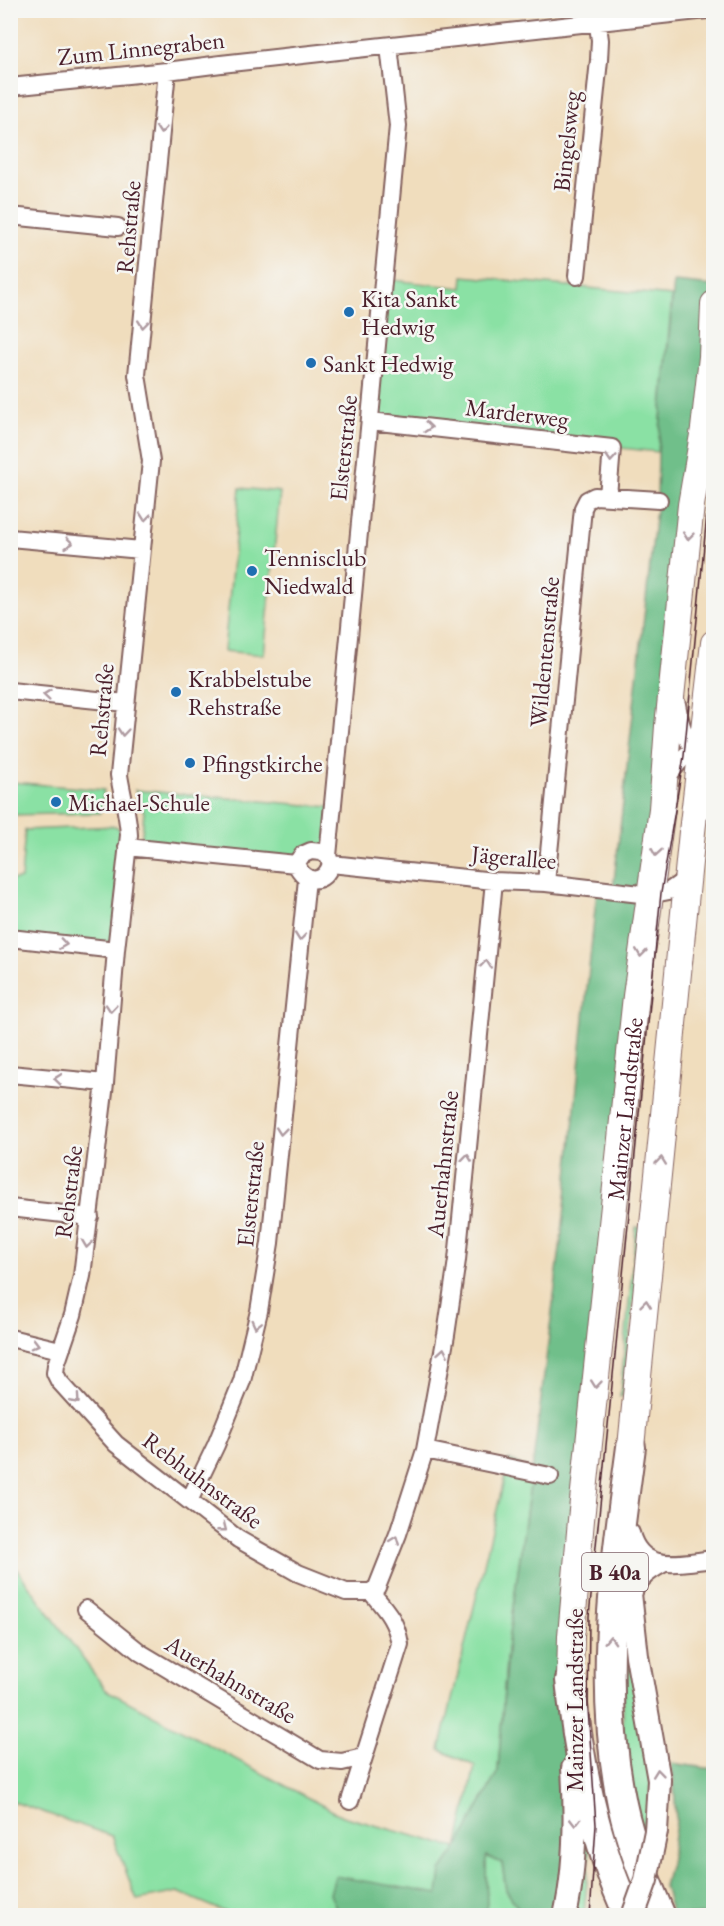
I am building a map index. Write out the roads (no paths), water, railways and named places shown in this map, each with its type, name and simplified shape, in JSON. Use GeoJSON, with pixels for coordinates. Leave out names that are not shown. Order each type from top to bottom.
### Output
{"type":"FeatureCollection","features":[{"type":"Feature","properties":{"kind":"highway","name":"B 40a"},"geometry":{"type":"LineString","coordinates":[[631,1447],[613,1586],[609,1644],[609,1699],[614,1760],[622,1806],[636,1856],[661,1916]]}},
{"type":"Feature","properties":{"kind":"highway"},"geometry":{"type":"LineString","coordinates":[[570,1680],[582,1765],[592,1814],[619,1893],[631,1916]]}},
{"type":"Feature","properties":{"kind":"main road","name":"Mainzer Landstraße"},"geometry":{"type":"LineString","coordinates":[[565,1916],[572,1875],[575,1833],[570,1680],[571,1636],[581,1520],[636,996],[666,780],[667,742],[691,505],[704,429],[712,357],[714,304]]}},
{"type":"Feature","properties":{"kind":"main road","name":"Mainzer Landstraße"},"geometry":{"type":"LineString","coordinates":[[631,1916],[646,1880],[656,1831],[659,1780],[637,1656],[630,1600],[628,1515],[631,1447],[692,831],[710,710],[714,643]]}},
{"type":"Feature","properties":{"kind":"street","name":"Zum Linnegraben"},"geometry":{"type":"LineString","coordinates":[[10,87],[389,46],[597,16],[706,10]]}},
{"type":"Feature","properties":{"kind":"street","name":"Bingelsweg"},"geometry":{"type":"LineString","coordinates":[[577,276],[599,60],[600,40],[597,16]]}},
{"type":"Feature","properties":{"kind":"street","name":"Elsterstraße"},"geometry":{"type":"LineString","coordinates":[[330,860],[398,126],[389,46]]}},
{"type":"Feature","properties":{"kind":"street","name":"Rehstraße"},"geometry":{"type":"LineString","coordinates":[[60,1350],[73,1315],[82,1276],[90,1217],[129,834],[128,816],[119,775],[151,461],[137,375],[144,229],[167,71]]}},
{"type":"Feature","properties":{"kind":"street"},"geometry":{"type":"LineString","coordinates":[[10,216],[118,227]]}},
{"type":"Feature","properties":{"kind":"street","name":"Marderweg"},"geometry":{"type":"LineString","coordinates":[[370,421],[612,448],[608,496]]}},
{"type":"Feature","properties":{"kind":"street","name":"Wildentenstraße"},"geometry":{"type":"LineString","coordinates":[[546,883],[583,508],[587,500],[595,496],[659,500]]}},
{"type":"Feature","properties":{"kind":"street"},"geometry":{"type":"LineString","coordinates":[[10,538],[141,550]]}},
{"type":"Feature","properties":{"kind":"street"},"geometry":{"type":"LineString","coordinates":[[666,780],[675,765],[705,749],[681,728],[673,679]]}},
{"type":"Feature","properties":{"kind":"street"},"geometry":{"type":"LineString","coordinates":[[10,691],[126,703]]}},
{"type":"Feature","properties":{"kind":"street"},"geometry":{"type":"LineString","coordinates":[[692,831],[714,786]]}},
{"type":"Feature","properties":{"kind":"street"},"geometry":{"type":"LineString","coordinates":[[127,847],[296,864],[307,879],[321,878],[329,871],[330,860]]}},
{"type":"Feature","properties":{"kind":"street","name":"Jägerallee"},"geometry":{"type":"LineString","coordinates":[[296,864],[302,855],[311,850],[321,852],[330,860],[494,880],[546,883],[649,895],[669,891],[688,877]]}},
{"type":"Feature","properties":{"kind":"street","name":"Elsterstraße"},"geometry":{"type":"LineString","coordinates":[[189,1501],[216,1445],[242,1381],[259,1311],[270,1243],[307,879]]}},
{"type":"Feature","properties":{"kind":"street","name":"Auerhahnstraße"},"geometry":{"type":"LineString","coordinates":[[370,1592],[377,1587],[398,1534],[425,1450],[446,1335],[457,1260],[494,880]]}},
{"type":"Feature","properties":{"kind":"street"},"geometry":{"type":"LineString","coordinates":[[10,938],[116,950]]}},
{"type":"Feature","properties":{"kind":"street"},"geometry":{"type":"LineString","coordinates":[[10,1074],[105,1083]]}},
{"type":"Feature","properties":{"kind":"street"},"geometry":{"type":"LineString","coordinates":[[10,1208],[90,1217]]}},
{"type":"Feature","properties":{"kind":"street"},"geometry":{"type":"LineString","coordinates":[[10,1338],[60,1350]]}},
{"type":"Feature","properties":{"kind":"street","name":"Rebhuhnstraße"},"geometry":{"type":"LineString","coordinates":[[60,1350],[55,1373],[59,1381],[116,1444],[189,1501],[238,1539],[298,1574],[346,1592],[370,1592]]}},
{"type":"Feature","properties":{"kind":"street"},"geometry":{"type":"LineString","coordinates":[[425,1450],[550,1476]]}},
{"type":"Feature","properties":{"kind":"street"},"geometry":{"type":"LineString","coordinates":[[628,1515],[631,1533],[637,1548],[644,1556],[663,1564]]}},
{"type":"Feature","properties":{"kind":"street"},"geometry":{"type":"LineString","coordinates":[[630,1600],[634,1588],[644,1575],[663,1564],[714,1559]]}},
{"type":"Feature","properties":{"kind":"street"},"geometry":{"type":"LineString","coordinates":[[350,1801],[400,1644],[398,1629],[392,1617],[370,1592]]}},
{"type":"Feature","properties":{"kind":"street","name":"Auerhahnstraße"},"geometry":{"type":"LineString","coordinates":[[86,1609],[141,1653],[320,1760],[342,1762],[363,1757]]}},
{"type":"Feature","properties":{"kind":"tunnel"},"geometry":{"type":"LineString","coordinates":[[118,227],[135,229]]}},
{"type":"Feature","properties":{"kind":"tram line"},"geometry":{"type":"LineString","coordinates":[[590,1916],[596,1825],[588,1709],[589,1616],[661,893],[684,756],[714,440]]}},
{"type":"Feature","properties":{"kind":"place","name":"Kita Sankt Hedwig"},"geometry":{"type":"Point","coordinates":[349,312]}},
{"type":"Feature","properties":{"kind":"place","name":"Sankt Hedwig"},"geometry":{"type":"Point","coordinates":[311,363]}},
{"type":"Feature","properties":{"kind":"place","name":"Tennisclub Niedwald"},"geometry":{"type":"Point","coordinates":[252,571]}},
{"type":"Feature","properties":{"kind":"place","name":"Krabbelstube Rehstraße"},"geometry":{"type":"Point","coordinates":[176,692]}},
{"type":"Feature","properties":{"kind":"place","name":"Pfingstkirche"},"geometry":{"type":"Point","coordinates":[190,763]}},
{"type":"Feature","properties":{"kind":"place","name":"Michael-Schule"},"geometry":{"type":"Point","coordinates":[56,802]}}]}
